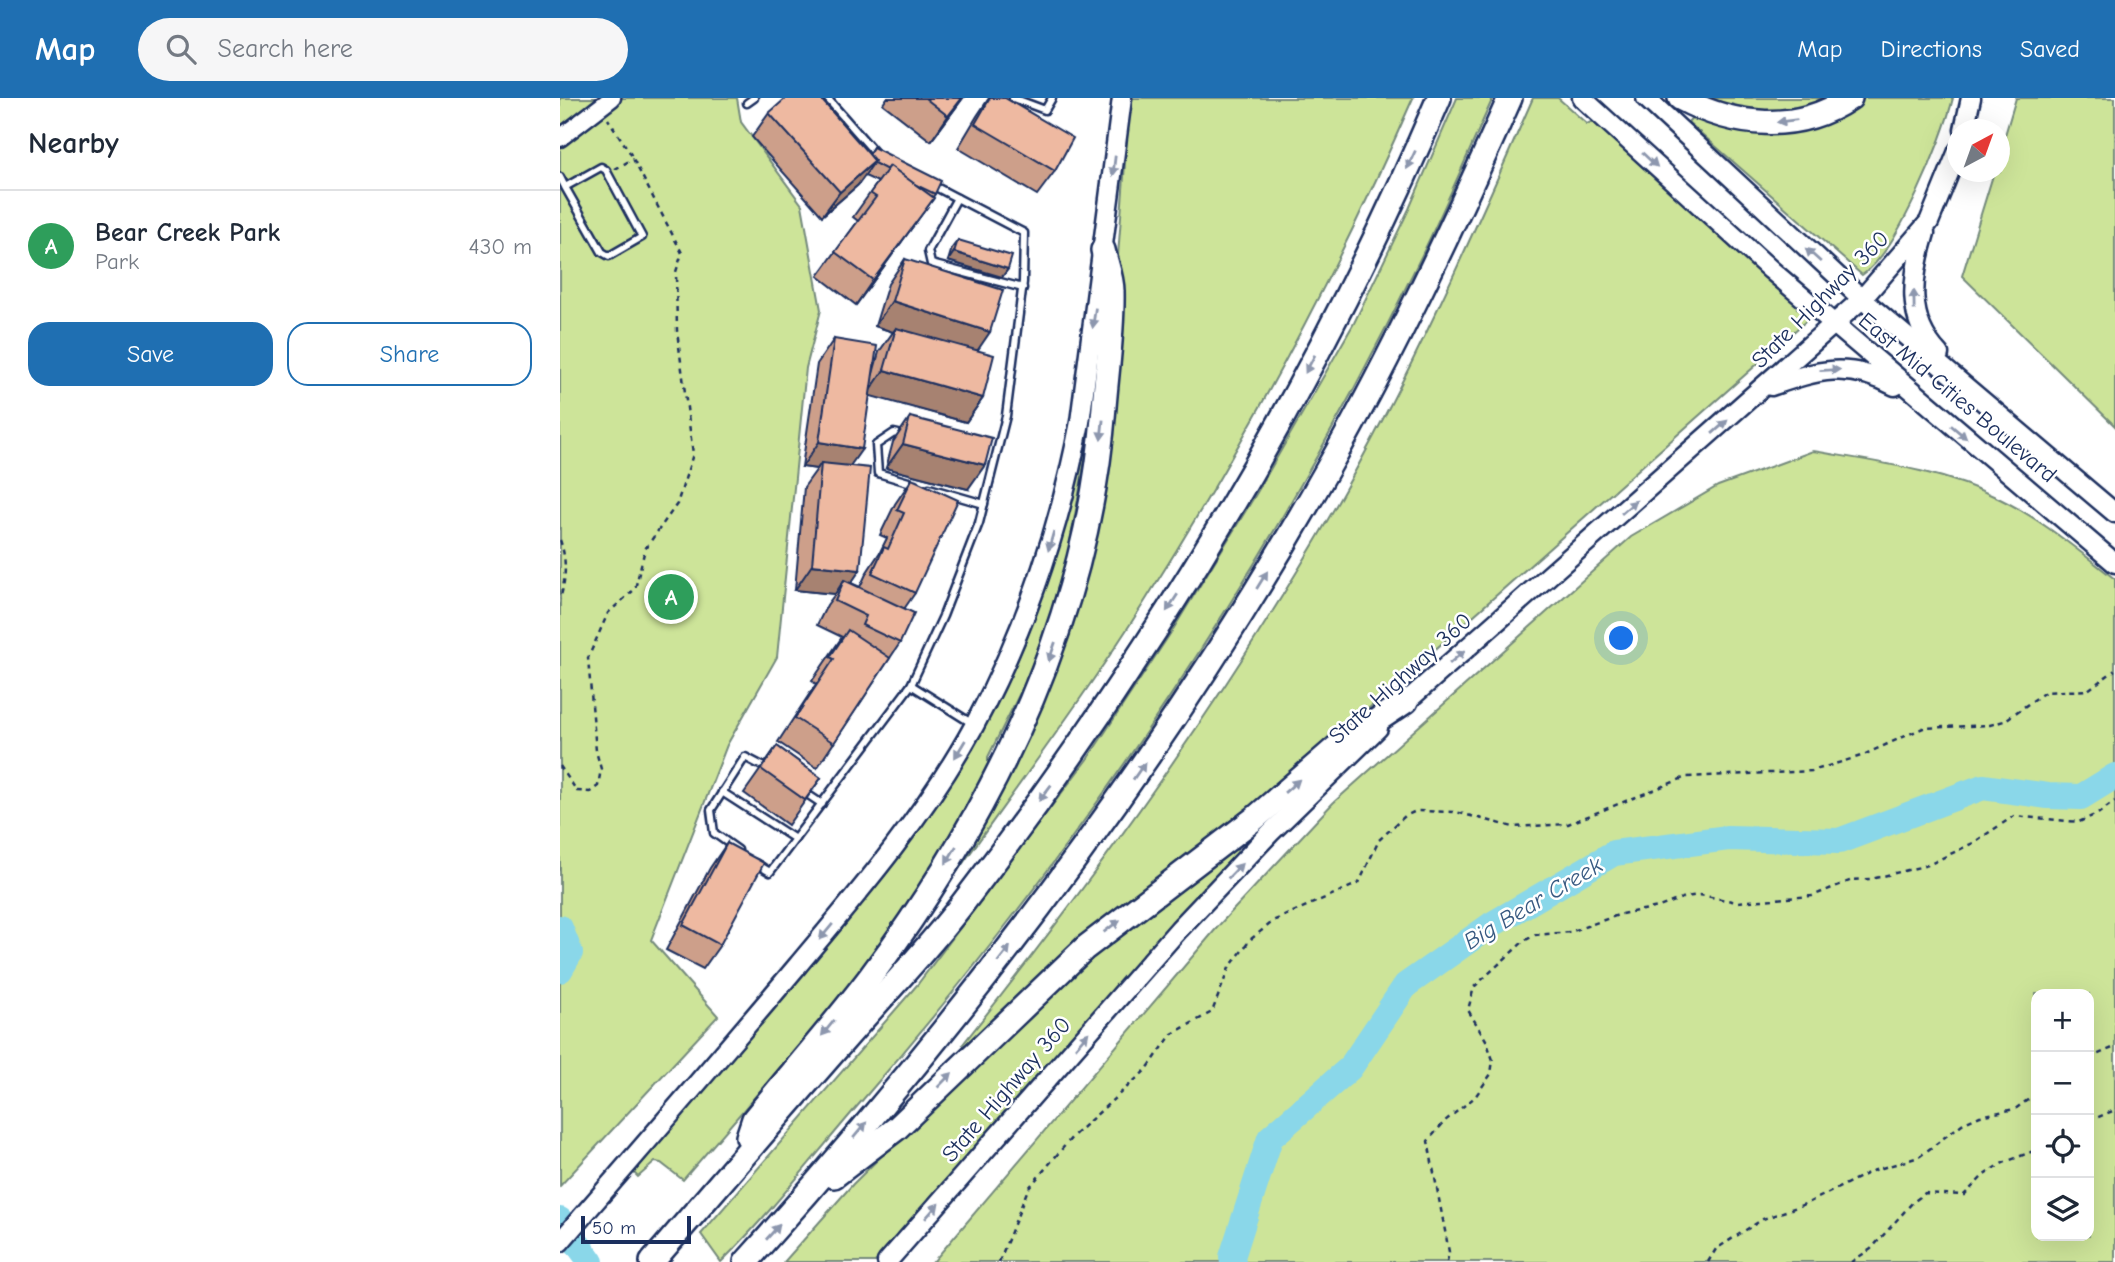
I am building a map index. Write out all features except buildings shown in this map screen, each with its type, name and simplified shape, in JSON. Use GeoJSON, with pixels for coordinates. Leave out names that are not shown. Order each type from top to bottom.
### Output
{"type":"FeatureCollection","features":[{"type":"Feature","properties":{"kind":"highway"},"geometry":{"type":"LineString","coordinates":[[652,1262],[961,906],[1058,776],[1204,551],[1285,411],[1342,305],[1439,98]]}},
{"type":"Feature","properties":{"kind":"highway"},"geometry":{"type":"LineString","coordinates":[[746,1262],[801,1202],[946,1028],[1031,920],[1158,744],[1217,653],[1321,481],[1377,378],[1510,98]]}},
{"type":"Feature","properties":{"kind":"highway"},"geometry":{"type":"LineString","coordinates":[[1680,98],[1730,119],[1759,123],[1789,122],[1816,115],[1850,98]]}},
{"type":"Feature","properties":{"kind":"highway"},"geometry":{"type":"LineString","coordinates":[[740,1160],[754,1119],[871,975],[937,877],[1018,736],[1051,658],[1088,523],[1102,435],[1112,289],[1103,250]]}},
{"type":"Feature","properties":{"kind":"highway"},"geometry":{"type":"LineString","coordinates":[[801,1202],[897,1128],[1084,948],[1254,819],[1337,747],[1406,701]]}},
{"type":"Feature","properties":{"kind":"main road"},"geometry":{"type":"LineString","coordinates":[[560,1242],[837,918],[900,839],[974,725],[1026,611],[1048,551],[1070,474],[1122,98]]}},
{"type":"Feature","properties":{"kind":"main road","name":"East Mid Cities Boulevard"},"geometry":{"type":"LineString","coordinates":[[1583,98],[1921,400],[2115,563]]}},
{"type":"Feature","properties":{"kind":"main road","name":"East Mid Cities Boulevard"},"geometry":{"type":"LineString","coordinates":[[1646,98],[1862,299],[2115,513]]}},
{"type":"Feature","properties":{"kind":"main road"},"geometry":{"type":"LineString","coordinates":[[1966,119],[1971,98]]}},
{"type":"Feature","properties":{"kind":"main road","name":"State Highway 360"},"geometry":{"type":"LineString","coordinates":[[887,1262],[1179,929],[1270,833],[1406,701],[1765,388],[1862,299],[1929,222],[1947,178]]}},
{"type":"Feature","properties":{"kind":"main road"},"geometry":{"type":"LineString","coordinates":[[1929,222],[1914,269],[1914,312],[1918,325],[1932,346],[1995,411]]}},
{"type":"Feature","properties":{"kind":"main road"},"geometry":{"type":"LineString","coordinates":[[1765,388],[1812,372],[1854,370],[1875,375],[1921,400]]}},
{"type":"Feature","properties":{"kind":"street"},"geometry":{"type":"LineString","coordinates":[[560,138],[612,98]]}},
{"type":"Feature","properties":{"kind":"lane"},"geometry":{"type":"LineString","coordinates":[[827,98],[877,156],[889,162]]}},
{"type":"Feature","properties":{"kind":"lane"},"geometry":{"type":"LineString","coordinates":[[1013,98],[1045,110],[1052,98]]}},
{"type":"Feature","properties":{"kind":"lane"},"geometry":{"type":"LineString","coordinates":[[560,177],[565,187],[602,252],[609,256],[644,234],[608,173],[601,167],[565,187]]}},
{"type":"Feature","properties":{"kind":"lane"},"geometry":{"type":"LineString","coordinates":[[781,777],[750,757],[745,757],[711,810],[714,833],[770,872],[911,685],[943,616],[984,505],[1006,416],[1023,288],[1024,233],[923,180]]}},
{"type":"Feature","properties":{"kind":"lane"},"geometry":{"type":"LineString","coordinates":[[957,198],[928,251],[930,264],[1023,288]]}},
{"type":"Feature","properties":{"kind":"lane"},"geometry":{"type":"LineString","coordinates":[[907,436],[894,433],[876,445],[878,473],[984,505]]}},
{"type":"Feature","properties":{"kind":"lane"},"geometry":{"type":"LineString","coordinates":[[983,454],[996,457]]}},
{"type":"Feature","properties":{"kind":"lane"},"geometry":{"type":"LineString","coordinates":[[911,685],[974,725]]}},
{"type":"Feature","properties":{"kind":"lane"},"geometry":{"type":"LineString","coordinates":[[801,790],[822,804]]}},
{"type":"Feature","properties":{"kind":"lane"},"geometry":{"type":"LineString","coordinates":[[722,792],[795,839]]}},
{"type":"Feature","properties":{"kind":"path"},"geometry":{"type":"LineString","coordinates":[[560,766],[577,791],[590,792],[598,786],[601,769],[587,679],[588,657],[608,613],[635,589],[645,549],[677,504],[693,454],[677,331],[676,272],[682,253],[633,159],[607,118]]}},
{"type":"Feature","properties":{"kind":"path"},"geometry":{"type":"LineString","coordinates":[[608,173],[633,159]]}},
{"type":"Feature","properties":{"kind":"path"},"geometry":{"type":"LineString","coordinates":[[560,540],[564,550],[565,581],[560,599]]}},
{"type":"Feature","properties":{"kind":"path"},"geometry":{"type":"LineString","coordinates":[[999,1262],[1028,1189],[1073,1136],[1147,1069],[1172,1034],[1212,1012],[1229,968],[1251,939],[1275,920],[1359,883],[1379,839],[1405,816],[1416,811],[1434,809],[1513,827],[1568,824],[1686,777],[1812,771],[1861,756],[1923,728],[1990,725],[2004,721],[2045,692],[2088,690],[2115,670]]}},
{"type":"Feature","properties":{"kind":"path"},"geometry":{"type":"LineString","coordinates":[[1447,1262],[1447,1240],[1440,1217],[1428,1141],[1445,1121],[1475,1097],[1490,1074],[1493,1060],[1486,1040],[1471,1018],[1469,1000],[1474,986],[1524,941],[1535,935],[1580,929],[1621,914],[1659,907],[1685,897],[1700,895],[1737,902],[1812,896],[1852,880],[1871,879],[1928,865],[1973,843],[2014,816],[2079,822],[2099,813],[2115,801]]}},
{"type":"Feature","properties":{"kind":"path"},"geometry":{"type":"LineString","coordinates":[[2094,1056],[2115,1046]]}},
{"type":"Feature","properties":{"kind":"path"},"geometry":{"type":"LineString","coordinates":[[1708,1262],[1716,1249],[1763,1219],[1808,1203],[1872,1171],[1919,1157],[1962,1124],[1980,1116],[2015,1109],[2031,1098]]}},
{"type":"Feature","properties":{"kind":"path"},"geometry":{"type":"LineString","coordinates":[[2094,1119],[2115,1110]]}},
{"type":"Feature","properties":{"kind":"path"},"geometry":{"type":"LineString","coordinates":[[1852,1262],[1871,1249],[1912,1203],[1926,1193],[1964,1195],[1984,1175],[2003,1163],[2031,1152]]}},
{"type":"Feature","properties":{"kind":"green space"},"geometry":{"type":"Polygon","coordinates":[[[560,98],[737,98],[741,122],[802,205],[821,310],[806,368],[777,657],[727,745],[651,940],[718,1016],[560,1186],[560,98]]]}},
{"type":"Feature","properties":{"kind":"green space"},"geometry":{"type":"Polygon","coordinates":[[[1130,98],[1413,98],[1321,291],[1219,479],[1122,637],[949,883],[943,879],[1030,724],[1114,388],[1118,256],[1130,98]]]}},
{"type":"Feature","properties":{"kind":"green space"},"geometry":{"type":"Polygon","coordinates":[[[1457,98],[1493,98],[1430,239],[1363,372],[1302,483],[1237,592],[1096,804],[1020,906],[942,1006],[792,1184],[721,1262],[701,1234],[917,985],[1088,758],[1172,631],[1256,494],[1354,323],[1409,209],[1457,98]]]}},
{"type":"Feature","properties":{"kind":"green space"},"geometry":{"type":"Polygon","coordinates":[[[1533,98],[1558,98],[1587,124],[1593,121],[1799,305],[1797,308],[1807,312],[1807,320],[1280,787],[969,1048],[963,1044],[1063,915],[1159,783],[1293,579],[1389,408],[1463,254],[1533,98]]]}},
{"type":"Feature","properties":{"kind":"green space"},"geometry":{"type":"Polygon","coordinates":[[[1705,98],[1829,98],[1799,108],[1767,111],[1736,108],[1705,98]]]}},
{"type":"Feature","properties":{"kind":"green space"},"geometry":{"type":"Polygon","coordinates":[[[1865,98],[1953,98],[1929,166],[1904,220],[1876,263],[1862,275],[1688,122],[1694,115],[1851,107],[1865,98]]]}},
{"type":"Feature","properties":{"kind":"green space"},"geometry":{"type":"Polygon","coordinates":[[[2016,98],[2115,98],[2115,426],[1962,276],[1991,182],[2010,182],[2010,119],[2016,98]]]}},
{"type":"Feature","properties":{"kind":"green space"},"geometry":{"type":"Polygon","coordinates":[[[1087,433],[1090,433],[1067,559],[1050,615],[1026,681],[988,757],[988,772],[955,832],[867,965],[808,1041],[805,1039],[683,1180],[661,1163],[655,1162],[638,1177],[632,1171],[835,936],[929,813],[971,748],[1008,680],[1034,620],[1054,559],[1087,433]]]}},
{"type":"Feature","properties":{"kind":"green space"},"geometry":{"type":"Polygon","coordinates":[[[1813,451],[1908,468],[1978,489],[2030,516],[2115,579],[2115,1262],[933,1262],[1221,923],[1333,803],[1631,537],[1718,486],[1813,451]]]}},
{"type":"Feature","properties":{"kind":"green space"},"geometry":{"type":"Polygon","coordinates":[[[1232,846],[1239,852],[1020,1094],[875,1262],[784,1262],[853,1184],[1064,976],[1232,846]]]}},
{"type":"Feature","properties":{"kind":"waterway","name":"Big Bear Creek"},"geometry":{"type":"LineString","coordinates":[[1233,1262],[1232,1257],[1270,1138],[1350,1068],[1406,985],[1491,925],[1614,853],[1728,838],[1839,841],[1983,787],[2048,796],[2081,797],[2115,776]]}},
{"type":"Feature","properties":{"kind":"waterway"},"geometry":{"type":"LineString","coordinates":[[560,928],[570,953],[560,970]]}},
{"type":"Feature","properties":{"kind":"waterway"},"geometry":{"type":"LineString","coordinates":[[560,1220],[591,1262]]}},
{"type":"Feature","properties":{"kind":"place","name":"Bear Creek Park"},"geometry":{"type":"Point","coordinates":[671,597]}}]}
